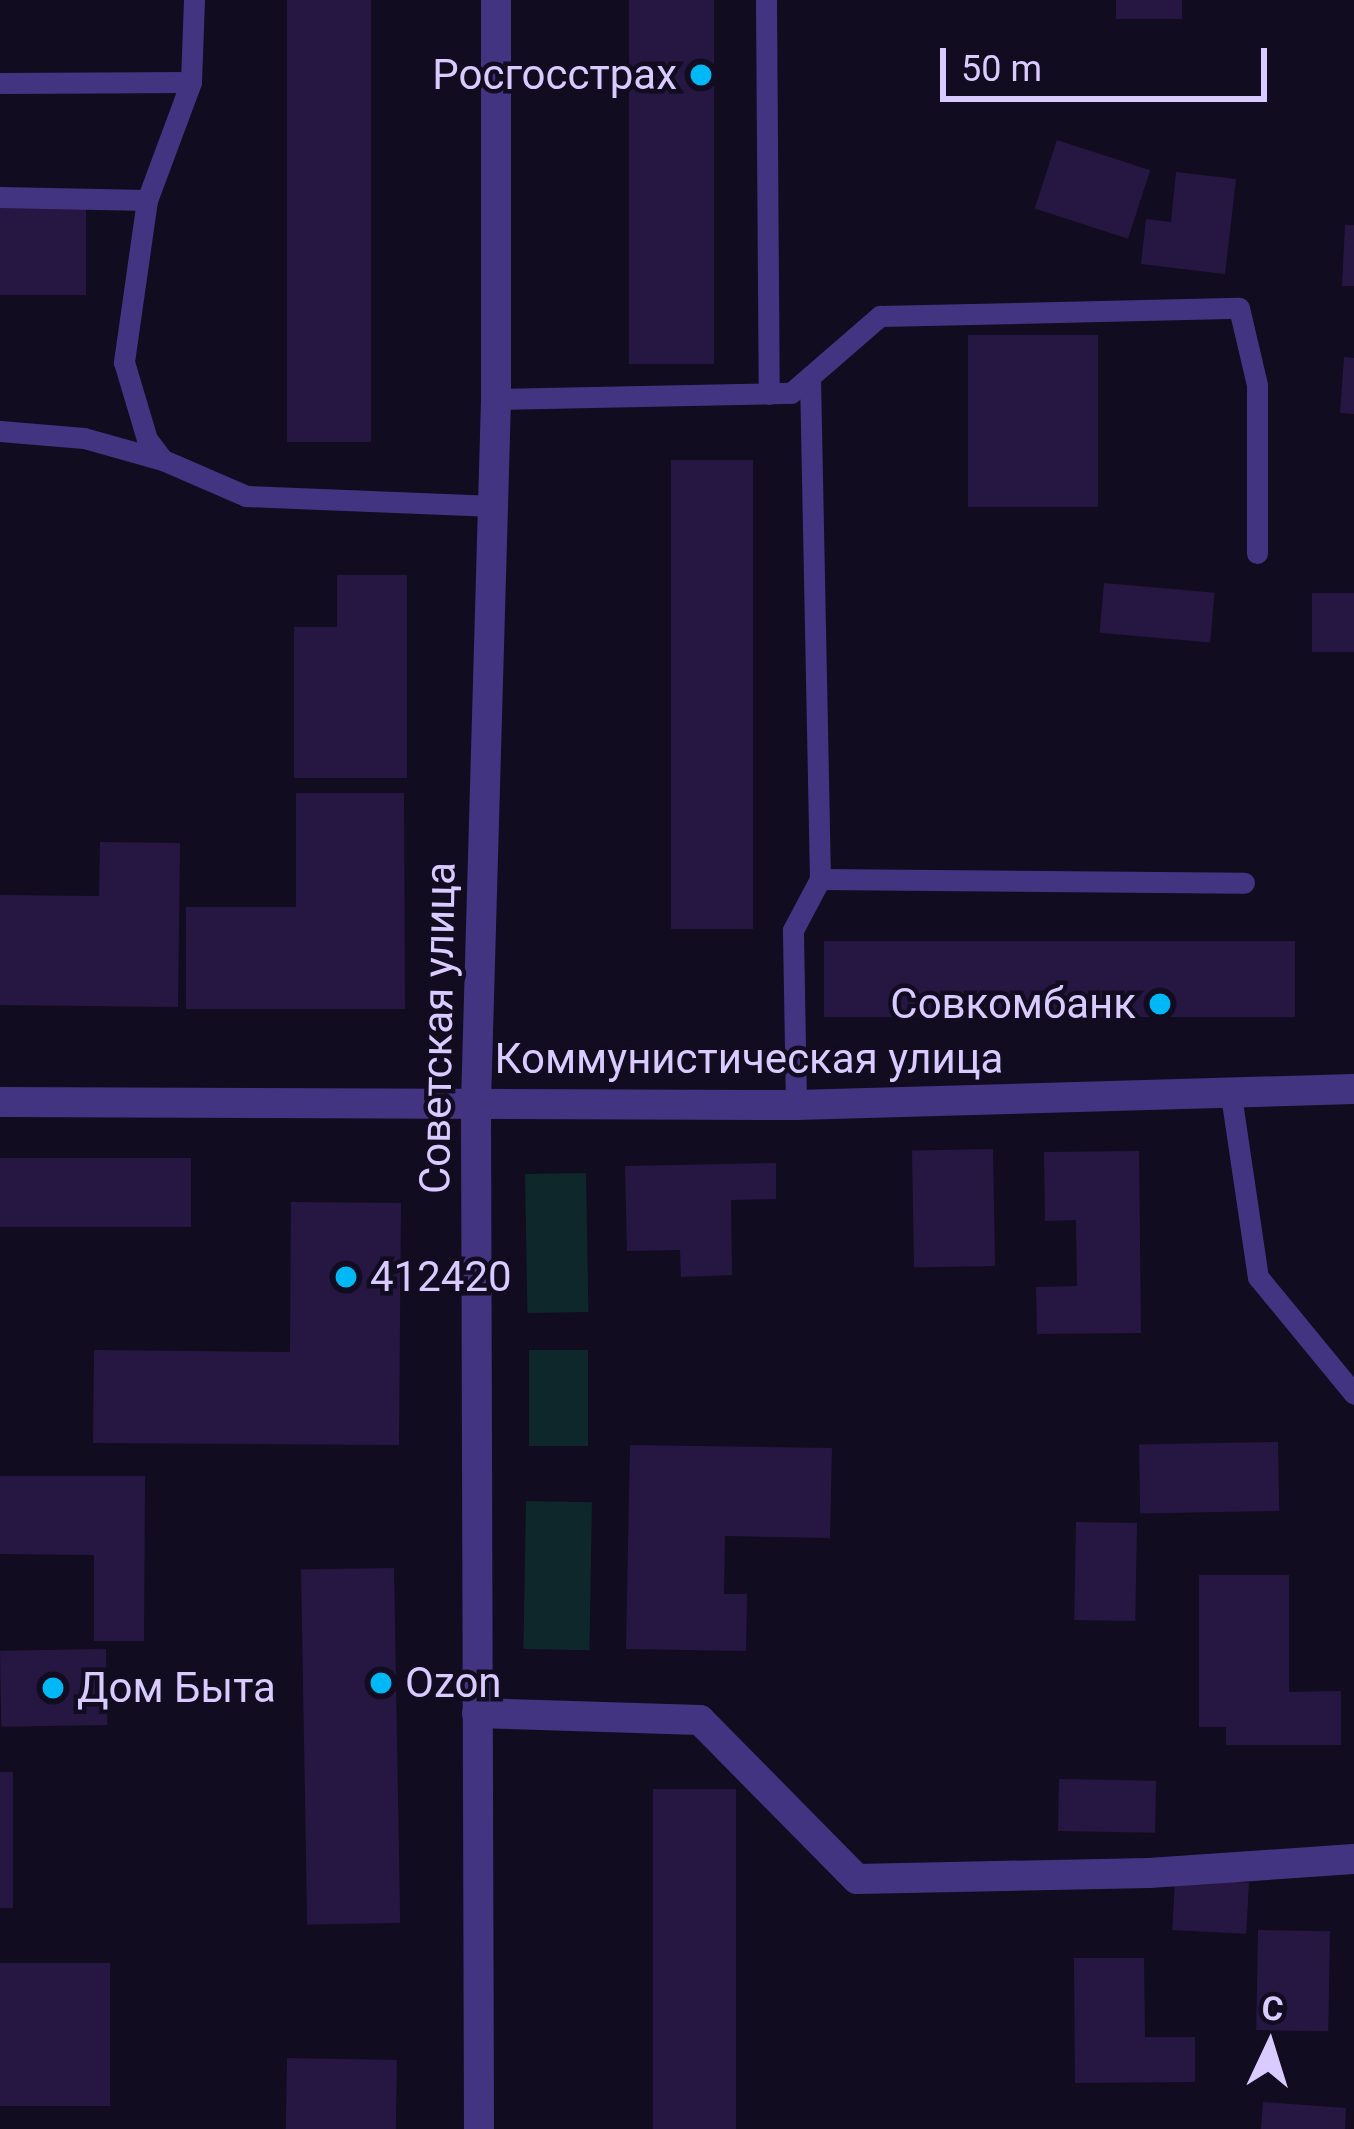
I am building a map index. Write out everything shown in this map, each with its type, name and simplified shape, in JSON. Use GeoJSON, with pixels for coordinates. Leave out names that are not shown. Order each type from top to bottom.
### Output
{"type":"FeatureCollection","features":[{"type":"Feature","properties":{"kind":"street","name":"Советская улица"},"geometry":{"type":"LineString","coordinates":[[479,2129],[476,1103],[496,398],[496,0]]}},
{"type":"Feature","properties":{"kind":"street","name":"Коммунистическая улица"},"geometry":{"type":"LineString","coordinates":[[0,1102],[796,1105],[1354,1089]]}},
{"type":"Feature","properties":{"kind":"street"},"geometry":{"type":"LineString","coordinates":[[477,1713],[700,1720],[857,1879],[1149,1874],[1354,1859]]}},
{"type":"Feature","properties":{"kind":"lane"},"geometry":{"type":"LineString","coordinates":[[163,460],[147,439],[124,362],[147,200],[191,82],[194,0]]}},
{"type":"Feature","properties":{"kind":"lane"},"geometry":{"type":"LineString","coordinates":[[766,0],[769,394]]}},
{"type":"Feature","properties":{"kind":"lane"},"geometry":{"type":"LineString","coordinates":[[0,83],[191,82]]}},
{"type":"Feature","properties":{"kind":"lane"},"geometry":{"type":"LineString","coordinates":[[0,197],[147,200]]}},
{"type":"Feature","properties":{"kind":"lane"},"geometry":{"type":"LineString","coordinates":[[496,398],[791,393],[880,316],[1239,308],[1257,386],[1257,553]]}},
{"type":"Feature","properties":{"kind":"lane"},"geometry":{"type":"LineString","coordinates":[[796,1105],[793,930],[820,879],[810,377]]}},
{"type":"Feature","properties":{"kind":"lane"},"geometry":{"type":"LineString","coordinates":[[0,431],[84,438],[163,460],[245,496],[494,506]]}},
{"type":"Feature","properties":{"kind":"lane"},"geometry":{"type":"LineString","coordinates":[[820,879],[1244,883]]}},
{"type":"Feature","properties":{"kind":"lane"},"geometry":{"type":"LineString","coordinates":[[1231,1094],[1258,1277],[1354,1394]]}},
{"type":"Feature","properties":{"kind":"green space"},"geometry":{"type":"Polygon","coordinates":[[[586,1173],[588,1312],[527,1313],[525,1174],[586,1173]]]}},
{"type":"Feature","properties":{"kind":"green space"},"geometry":{"type":"Polygon","coordinates":[[[529,1350],[588,1350],[588,1446],[529,1446],[529,1350]]]}},
{"type":"Feature","properties":{"kind":"green space"},"geometry":{"type":"Polygon","coordinates":[[[526,1501],[592,1502],[589,1650],[523,1649],[526,1501]]]}},
{"type":"Feature","properties":{"kind":"building"},"geometry":{"type":"Polygon","coordinates":[[[287,0],[371,0],[371,442],[287,442],[287,0]]]}},
{"type":"Feature","properties":{"kind":"building"},"geometry":{"type":"Polygon","coordinates":[[[629,0],[714,0],[714,364],[629,364],[629,0]]]}},
{"type":"Feature","properties":{"kind":"building"},"geometry":{"type":"Polygon","coordinates":[[[1116,0],[1182,0],[1182,19],[1116,19],[1116,0]]]}},
{"type":"Feature","properties":{"kind":"building"},"geometry":{"type":"Polygon","coordinates":[[[1057,140],[1150,170],[1128,239],[1035,208],[1057,140]]]}},
{"type":"Feature","properties":{"kind":"building"},"geometry":{"type":"Polygon","coordinates":[[[1176,172],[1236,179],[1225,274],[1141,264],[1146,219],[1171,222],[1176,172]]]}},
{"type":"Feature","properties":{"kind":"building"},"geometry":{"type":"Polygon","coordinates":[[[0,207],[86,207],[86,295],[0,295],[0,207]]]}},
{"type":"Feature","properties":{"kind":"building"},"geometry":{"type":"Polygon","coordinates":[[[1345,225],[1354,225],[1354,286],[1342,286],[1345,225]]]}},
{"type":"Feature","properties":{"kind":"building"},"geometry":{"type":"Polygon","coordinates":[[[968,335],[1098,335],[1098,507],[968,507],[968,335]]]}},
{"type":"Feature","properties":{"kind":"building"},"geometry":{"type":"Polygon","coordinates":[[[1344,357],[1354,358],[1354,414],[1340,413],[1344,357]]]}},
{"type":"Feature","properties":{"kind":"building"},"geometry":{"type":"Polygon","coordinates":[[[671,460],[753,460],[753,929],[671,929],[671,460]]]}},
{"type":"Feature","properties":{"kind":"building"},"geometry":{"type":"Polygon","coordinates":[[[337,575],[407,575],[407,778],[294,778],[294,627],[337,627],[337,575]]]}},
{"type":"Feature","properties":{"kind":"building"},"geometry":{"type":"Polygon","coordinates":[[[1104,583],[1215,593],[1210,642],[1100,633],[1104,583]]]}},
{"type":"Feature","properties":{"kind":"building"},"geometry":{"type":"Polygon","coordinates":[[[1312,593],[1354,593],[1354,652],[1312,652],[1312,593]]]}},
{"type":"Feature","properties":{"kind":"building"},"geometry":{"type":"Polygon","coordinates":[[[296,793],[404,793],[405,1009],[186,1009],[186,907],[296,907],[296,793]]]}},
{"type":"Feature","properties":{"kind":"building"},"geometry":{"type":"Polygon","coordinates":[[[100,842],[180,843],[178,1007],[0,1005],[0,895],[99,896],[100,842]]]}},
{"type":"Feature","properties":{"kind":"building"},"geometry":{"type":"Polygon","coordinates":[[[824,941],[1295,941],[1295,1017],[824,1017],[824,941]]]}},
{"type":"Feature","properties":{"kind":"building"},"geometry":{"type":"Polygon","coordinates":[[[993,1149],[995,1266],[914,1267],[912,1150],[993,1149]]]}},
{"type":"Feature","properties":{"kind":"building"},"geometry":{"type":"Polygon","coordinates":[[[1139,1151],[1141,1333],[1037,1334],[1036,1287],[1077,1286],[1076,1220],[1045,1221],[1044,1152],[1139,1151]]]}},
{"type":"Feature","properties":{"kind":"building"},"geometry":{"type":"Polygon","coordinates":[[[0,1158],[191,1158],[191,1227],[0,1227],[0,1158]]]}},
{"type":"Feature","properties":{"kind":"building"},"geometry":{"type":"Polygon","coordinates":[[[776,1163],[776,1199],[731,1200],[732,1275],[681,1277],[680,1250],[627,1251],[625,1166],[776,1163]]]}},
{"type":"Feature","properties":{"kind":"building","name":"412420"},"geometry":{"type":"Polygon","coordinates":[[[291,1202],[401,1203],[399,1445],[93,1443],[94,1350],[290,1352],[291,1202]]]}},
{"type":"Feature","properties":{"kind":"building"},"geometry":{"type":"Polygon","coordinates":[[[1278,1442],[1279,1511],[1140,1513],[1139,1444],[1278,1442]]]}},
{"type":"Feature","properties":{"kind":"building"},"geometry":{"type":"Polygon","coordinates":[[[630,1445],[832,1448],[830,1538],[725,1536],[724,1594],[747,1594],[746,1651],[626,1649],[630,1445]]]}},
{"type":"Feature","properties":{"kind":"building"},"geometry":{"type":"Polygon","coordinates":[[[0,1476],[145,1476],[144,1641],[94,1641],[94,1555],[0,1554],[0,1476]]]}},
{"type":"Feature","properties":{"kind":"building"},"geometry":{"type":"Polygon","coordinates":[[[1076,1522],[1137,1523],[1135,1621],[1074,1620],[1076,1522]]]}},
{"type":"Feature","properties":{"kind":"building"},"geometry":{"type":"Polygon","coordinates":[[[394,1568],[400,1923],[307,1925],[301,1570],[394,1568]]]}},
{"type":"Feature","properties":{"kind":"building"},"geometry":{"type":"Polygon","coordinates":[[[1199,1575],[1289,1575],[1289,1692],[1341,1691],[1341,1745],[1226,1745],[1226,1727],[1199,1727],[1199,1575]]]}},
{"type":"Feature","properties":{"kind":"building","name":"Дом Быта"},"geometry":{"type":"Polygon","coordinates":[[[106,1649],[107,1725],[1,1727],[0,1651],[106,1649]]]}},
{"type":"Feature","properties":{"kind":"building"},"geometry":{"type":"Polygon","coordinates":[[[0,1772],[13,1772],[13,1908],[0,1908],[0,1772]]]}},
{"type":"Feature","properties":{"kind":"building"},"geometry":{"type":"Polygon","coordinates":[[[1059,1779],[1156,1781],[1155,1833],[1058,1831],[1059,1779]]]}},
{"type":"Feature","properties":{"kind":"building"},"geometry":{"type":"Polygon","coordinates":[[[653,1789],[736,1789],[736,2129],[653,2129],[653,1789]]]}},
{"type":"Feature","properties":{"kind":"building"},"geometry":{"type":"Polygon","coordinates":[[[1175,1879],[1249,1883],[1246,1934],[1172,1930],[1175,1879]]]}},
{"type":"Feature","properties":{"kind":"building"},"geometry":{"type":"Polygon","coordinates":[[[1258,1930],[1330,1931],[1328,2031],[1256,2030],[1258,1930]]]}},
{"type":"Feature","properties":{"kind":"building"},"geometry":{"type":"Polygon","coordinates":[[[1074,1958],[1144,1958],[1145,2037],[1195,2037],[1195,2082],[1075,2083],[1074,1958]]]}},
{"type":"Feature","properties":{"kind":"building"},"geometry":{"type":"Polygon","coordinates":[[[0,1963],[110,1963],[110,2106],[0,2106],[0,1963]]]}},
{"type":"Feature","properties":{"kind":"building"},"geometry":{"type":"Polygon","coordinates":[[[287,2058],[397,2060],[396,2129],[286,2129],[287,2058]]]}},
{"type":"Feature","properties":{"kind":"building"},"geometry":{"type":"Polygon","coordinates":[[[1263,2102],[1346,2108],[1345,2129],[1261,2129],[1263,2102]]]}},
{"type":"Feature","properties":{"kind":"place","name":"Росгосстрах"},"geometry":{"type":"Point","coordinates":[701,75]}},
{"type":"Feature","properties":{"kind":"place","name":"Совкомбанк"},"geometry":{"type":"Point","coordinates":[1160,1004]}},
{"type":"Feature","properties":{"kind":"place","name":"412420"},"geometry":{"type":"Point","coordinates":[346,1277]}},
{"type":"Feature","properties":{"kind":"place","name":"Ozon"},"geometry":{"type":"Point","coordinates":[381,1683]}},
{"type":"Feature","properties":{"kind":"place","name":"Дом Быта"},"geometry":{"type":"Point","coordinates":[53,1688]}}]}
